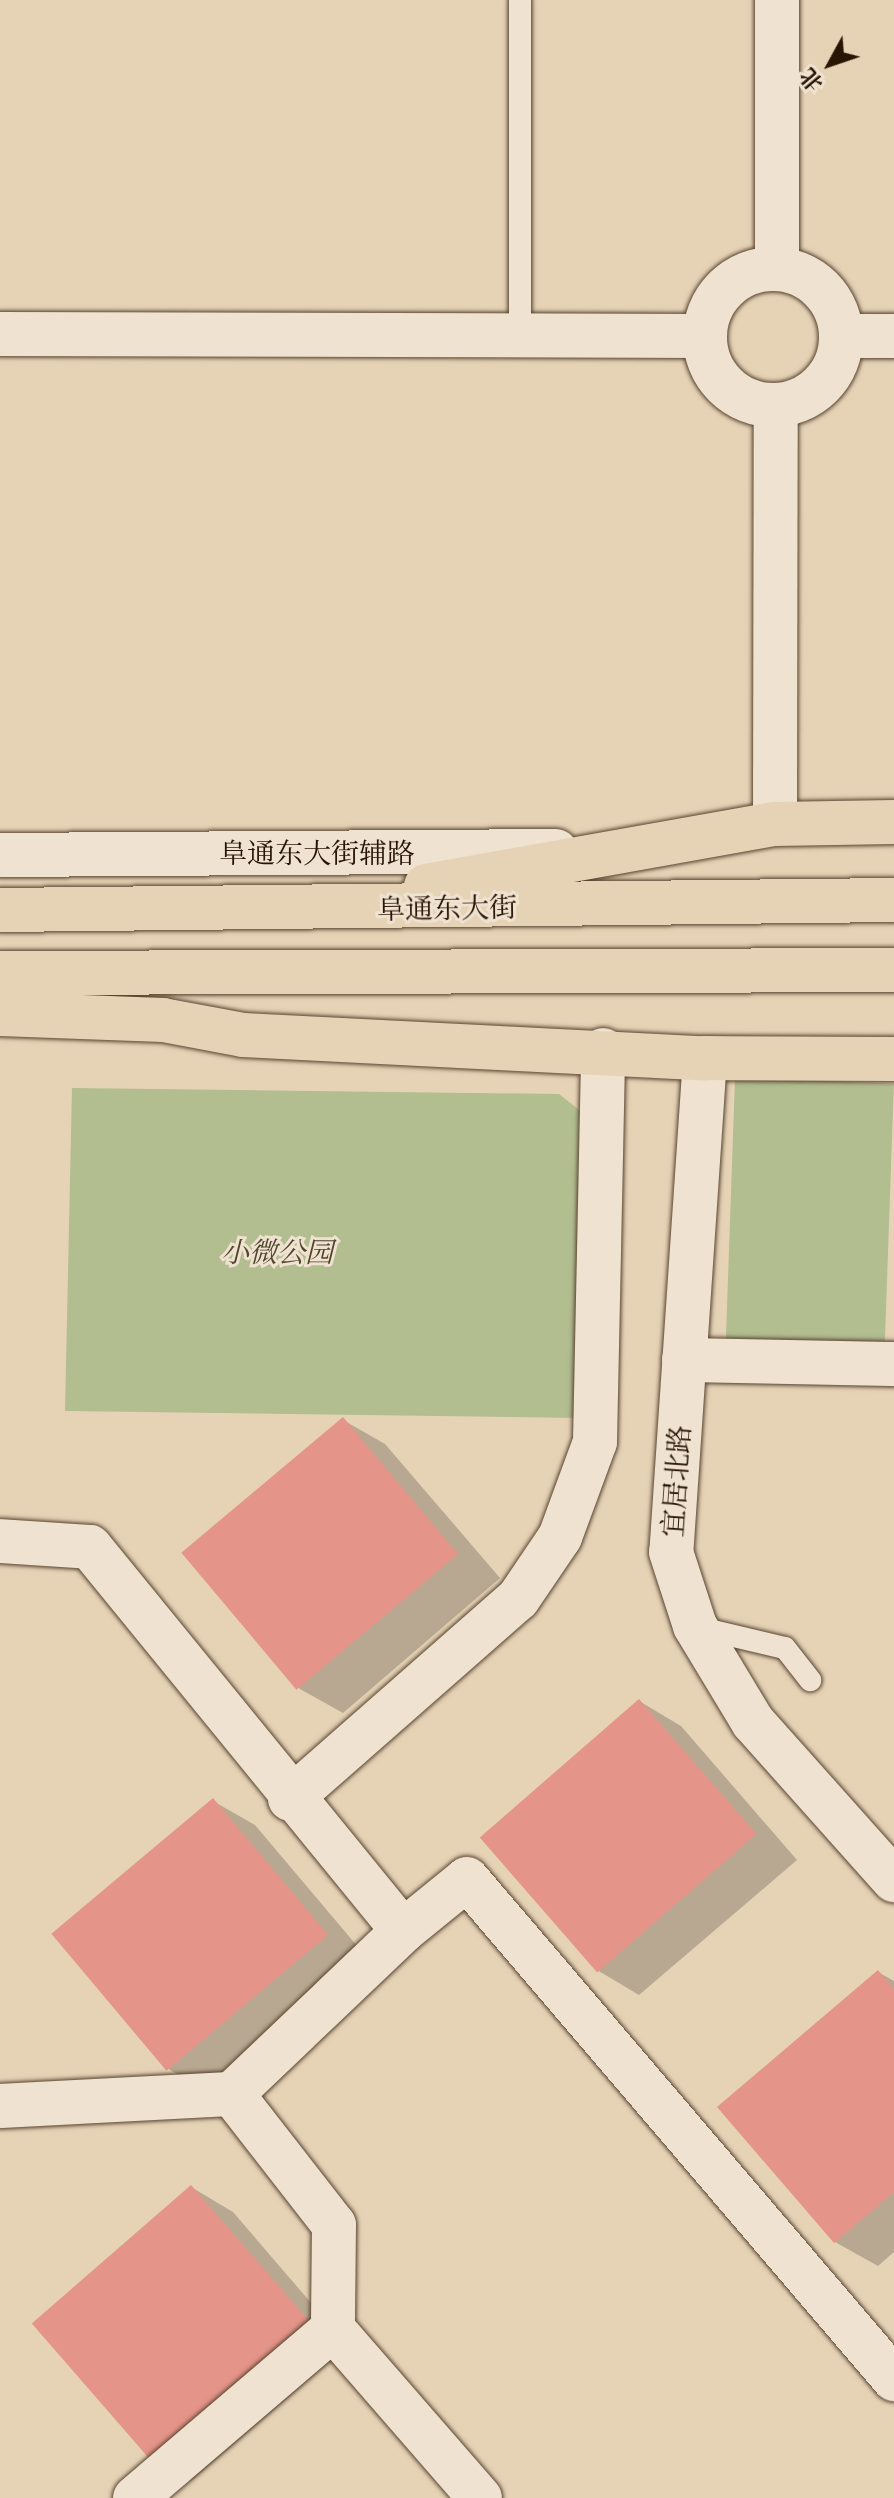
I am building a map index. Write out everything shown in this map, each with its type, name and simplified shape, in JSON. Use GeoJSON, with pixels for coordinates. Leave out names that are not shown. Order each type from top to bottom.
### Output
{"type":"FeatureCollection","features":[{"type":"Feature","properties":{"kind":"main road"},"geometry":{"type":"LineString","coordinates":[[285,911],[775,824],[894,822]]}},
{"type":"Feature","properties":{"kind":"main road","name":"阜通东大街"},"geometry":{"type":"LineString","coordinates":[[0,910],[285,911],[894,900]]}},
{"type":"Feature","properties":{"kind":"main road"},"geometry":{"type":"LineString","coordinates":[[0,973],[894,970]]}},
{"type":"Feature","properties":{"kind":"main road"},"geometry":{"type":"LineString","coordinates":[[3,1017],[163,1020],[243,1035],[603,1050],[705,1058],[894,1059]]}},
{"type":"Feature","properties":{"kind":"street"},"geometry":{"type":"LineString","coordinates":[[777,0],[777,268]]}},
{"type":"Feature","properties":{"kind":"street"},"geometry":{"type":"LineString","coordinates":[[777,268],[815,282],[838,316],[841,336],[822,384],[776,406],[734,393],[708,358],[704,336],[708,315],[734,280],[777,268]]}},
{"type":"Feature","properties":{"kind":"street"},"geometry":{"type":"LineString","coordinates":[[0,334],[704,336]]}},
{"type":"Feature","properties":{"kind":"street"},"geometry":{"type":"LineString","coordinates":[[841,336],[894,336]]}},
{"type":"Feature","properties":{"kind":"street"},"geometry":{"type":"LineString","coordinates":[[775,824],[776,406]]}},
{"type":"Feature","properties":{"kind":"street","name":"阜通东大街辅路"},"geometry":{"type":"LineString","coordinates":[[0,855],[635,850]]}},
{"type":"Feature","properties":{"kind":"street"},"geometry":{"type":"LineString","coordinates":[[290,1799],[518,1599],[560,1537],[595,1442],[603,1050]]}},
{"type":"Feature","properties":{"kind":"street","name":"宜居北路"},"geometry":{"type":"LineString","coordinates":[[705,1058],[671,1552],[695,1626],[753,1722],[894,1880]]}},
{"type":"Feature","properties":{"kind":"street"},"geometry":{"type":"LineString","coordinates":[[684,1360],[894,1364]]}},
{"type":"Feature","properties":{"kind":"street"},"geometry":{"type":"LineString","coordinates":[[0,1541],[90,1547],[290,1799],[403,1931]]}},
{"type":"Feature","properties":{"kind":"street"},"geometry":{"type":"LineString","coordinates":[[0,2106],[232,2094],[403,1931],[467,1879],[894,2379]]}},
{"type":"Feature","properties":{"kind":"street"},"geometry":{"type":"LineString","coordinates":[[232,2094],[334,2225],[333,2329],[480,2498]]}},
{"type":"Feature","properties":{"kind":"street"},"geometry":{"type":"LineString","coordinates":[[135,2498],[333,2329]]}},
{"type":"Feature","properties":{"kind":"lane"},"geometry":{"type":"LineString","coordinates":[[520,0],[520,336]]}},
{"type":"Feature","properties":{"kind":"lane"},"geometry":{"type":"LineString","coordinates":[[695,1626],[785,1648],[810,1680]]}},
{"type":"Feature","properties":{"kind":"green space"},"geometry":{"type":"Polygon","coordinates":[[[735,1078],[894,1084],[884,1358],[725,1353],[735,1078]]]}},
{"type":"Feature","properties":{"kind":"green space","name":"小微公园"},"geometry":{"type":"Polygon","coordinates":[[[72,1088],[559,1094],[583,1113],[579,1418],[65,1411],[72,1088]]]}},
{"type":"Feature","properties":{"kind":"building"},"geometry":{"type":"Polygon","coordinates":[[[343,1417],[458,1554],[296,1690],[181,1553],[343,1417]]]}},
{"type":"Feature","properties":{"kind":"building"},"geometry":{"type":"Polygon","coordinates":[[[639,1699],[756,1834],[597,1973],[480,1837],[639,1699]]]}},
{"type":"Feature","properties":{"kind":"building"},"geometry":{"type":"Polygon","coordinates":[[[213,1798],[328,1935],[166,2071],[51,1934],[213,1798]]]}},
{"type":"Feature","properties":{"kind":"building"},"geometry":{"type":"Polygon","coordinates":[[[878,1970],[894,1989],[894,2192],[834,2243],[717,2107],[878,1970]]]}},
{"type":"Feature","properties":{"kind":"building"},"geometry":{"type":"Polygon","coordinates":[[[191,2185],[308,2320],[149,2459],[32,2323],[191,2185]]]}}]}
